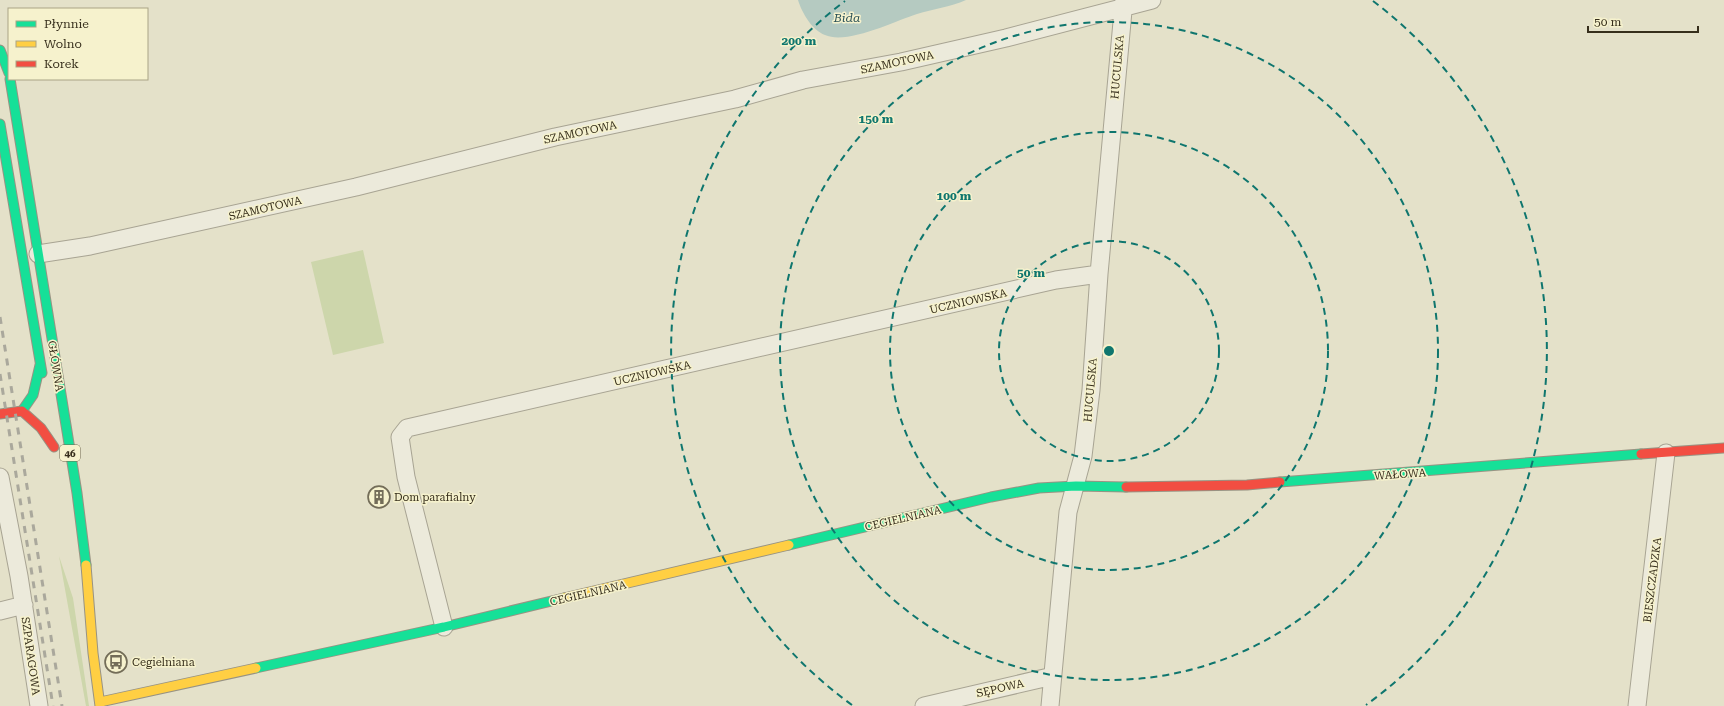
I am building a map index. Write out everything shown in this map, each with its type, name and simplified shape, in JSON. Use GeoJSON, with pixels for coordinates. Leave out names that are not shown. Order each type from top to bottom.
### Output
{"type":"FeatureCollection","features":[{"type":"Feature","properties":{"kind":"street","name":"SZAMOTOWA"},"geometry":{"type":"LineString","coordinates":[[38,254],[90,246],[203,222],[356,187],[555,137],[735,99],[803,80],[901,62],[1019,35],[1123,5],[1152,0]]}},
{"type":"Feature","properties":{"kind":"street","name":"HUCULSKA"},"geometry":{"type":"LineString","coordinates":[[1050,706],[1068,512],[1083,456],[1090,397],[1099,274],[1123,5]]}},
{"type":"Feature","properties":{"kind":"street"},"geometry":{"type":"LineString","coordinates":[[0,50],[8,70]]}},
{"type":"Feature","properties":{"kind":"street","name":"GŁÓWNA"},"geometry":{"type":"LineString","coordinates":[[10,80],[77,493],[89,584],[93,653],[100,705]]}},
{"type":"Feature","properties":{"kind":"street","name":"GŁÓWNA"},"geometry":{"type":"LineString","coordinates":[[0,124],[44,387]]}},
{"type":"Feature","properties":{"kind":"street","name":"UCZNIOWSKA"},"geometry":{"type":"LineString","coordinates":[[444,627],[406,477],[400,437],[407,428],[1056,280],[1099,274]]}},
{"type":"Feature","properties":{"kind":"street"},"geometry":{"type":"LineString","coordinates":[[0,414],[22,411],[30,402],[35,392],[40,364]]}},
{"type":"Feature","properties":{"kind":"street","name":"46"},"geometry":{"type":"LineString","coordinates":[[22,411],[41,428],[54,451],[50,424]]}},
{"type":"Feature","properties":{"kind":"street","name":"WAŁOWA"},"geometry":{"type":"LineString","coordinates":[[1076,486],[1139,488],[1247,485],[1666,454],[1724,448]]}},
{"type":"Feature","properties":{"kind":"street","name":"BIESZCZADZKA"},"geometry":{"type":"LineString","coordinates":[[1637,706],[1666,454]]}},
{"type":"Feature","properties":{"kind":"street","name":"SZPARAGOWA"},"geometry":{"type":"LineString","coordinates":[[0,477],[24,605],[39,706]]}},
{"type":"Feature","properties":{"kind":"street","name":"CEGIELNIANA"},"geometry":{"type":"LineString","coordinates":[[100,705],[444,627],[991,497],[1039,488],[1076,486]]}},
{"type":"Feature","properties":{"kind":"street","name":"SZPARAGOWA"},"geometry":{"type":"LineString","coordinates":[[0,612],[24,605]]}},
{"type":"Feature","properties":{"kind":"street","name":"GŁÓWNA"},"geometry":{"type":"LineString","coordinates":[[80,606],[93,653]]}},
{"type":"Feature","properties":{"kind":"street","name":"SĘPOWA"},"geometry":{"type":"LineString","coordinates":[[924,706],[1053,676]]}},
{"type":"Feature","properties":{"kind":"green space"},"geometry":{"type":"Polygon","coordinates":[[[363,250],[384,343],[333,355],[311,262],[363,250]]]}},
{"type":"Feature","properties":{"kind":"green space"},"geometry":{"type":"Polygon","coordinates":[[[59,556],[73,598],[89,706],[86,706],[59,556]]]}},
{"type":"Feature","properties":{"kind":"water","name":"Bida"},"geometry":{"type":"Polygon","coordinates":[[[798,0],[966,0],[917,14],[858,35],[834,37],[820,33],[812,25],[802,10],[798,0]]]}},
{"type":"Feature","properties":{"kind":"railway"},"geometry":{"type":"LineString","coordinates":[[0,317],[62,706]]}},
{"type":"Feature","properties":{"kind":"railway"},"geometry":{"type":"LineString","coordinates":[[0,374],[53,706]]}},
{"type":"Feature","properties":{"kind":"traffic: fast"},"geometry":{"type":"LineString","coordinates":[[0,50],[8,70]]}},
{"type":"Feature","properties":{"kind":"traffic: fast"},"geometry":{"type":"LineString","coordinates":[[10,80],[77,493],[86,565]]}},
{"type":"Feature","properties":{"kind":"traffic: fast"},"geometry":{"type":"LineString","coordinates":[[0,124],[42,373]]}},
{"type":"Feature","properties":{"kind":"traffic: fast"},"geometry":{"type":"LineString","coordinates":[[22,411],[33,395],[40,365]]}},
{"type":"Feature","properties":{"kind":"traffic: fast"},"geometry":{"type":"LineString","coordinates":[[1280,482],[1641,454]]}},
{"type":"Feature","properties":{"kind":"traffic: fast"},"geometry":{"type":"LineString","coordinates":[[789,545],[991,497],[1039,488],[1076,486],[1126,487]]}},
{"type":"Feature","properties":{"kind":"traffic: fast"},"geometry":{"type":"LineString","coordinates":[[256,668],[444,627],[564,598]]}},
{"type":"Feature","properties":{"kind":"traffic: slow"},"geometry":{"type":"LineString","coordinates":[[564,598],[789,545]]}},
{"type":"Feature","properties":{"kind":"traffic: slow"},"geometry":{"type":"LineString","coordinates":[[86,565],[93,653],[100,706]]}},
{"type":"Feature","properties":{"kind":"traffic: slow"},"geometry":{"type":"LineString","coordinates":[[100,702],[256,668]]}},
{"type":"Feature","properties":{"kind":"traffic: jam"},"geometry":{"type":"LineString","coordinates":[[0,414],[22,411],[41,428],[54,447]]}},
{"type":"Feature","properties":{"kind":"traffic: jam"},"geometry":{"type":"LineString","coordinates":[[1641,454],[1724,448]]}},
{"type":"Feature","properties":{"kind":"traffic: jam"},"geometry":{"type":"LineString","coordinates":[[1126,487],[1247,485],[1280,482]]}},
{"type":"Feature","properties":{"kind":"place","name":"Dom parafialny"},"geometry":{"type":"Point","coordinates":[379,497]}},
{"type":"Feature","properties":{"kind":"place","name":"Cegielniana"},"geometry":{"type":"Point","coordinates":[116,662]}}]}
